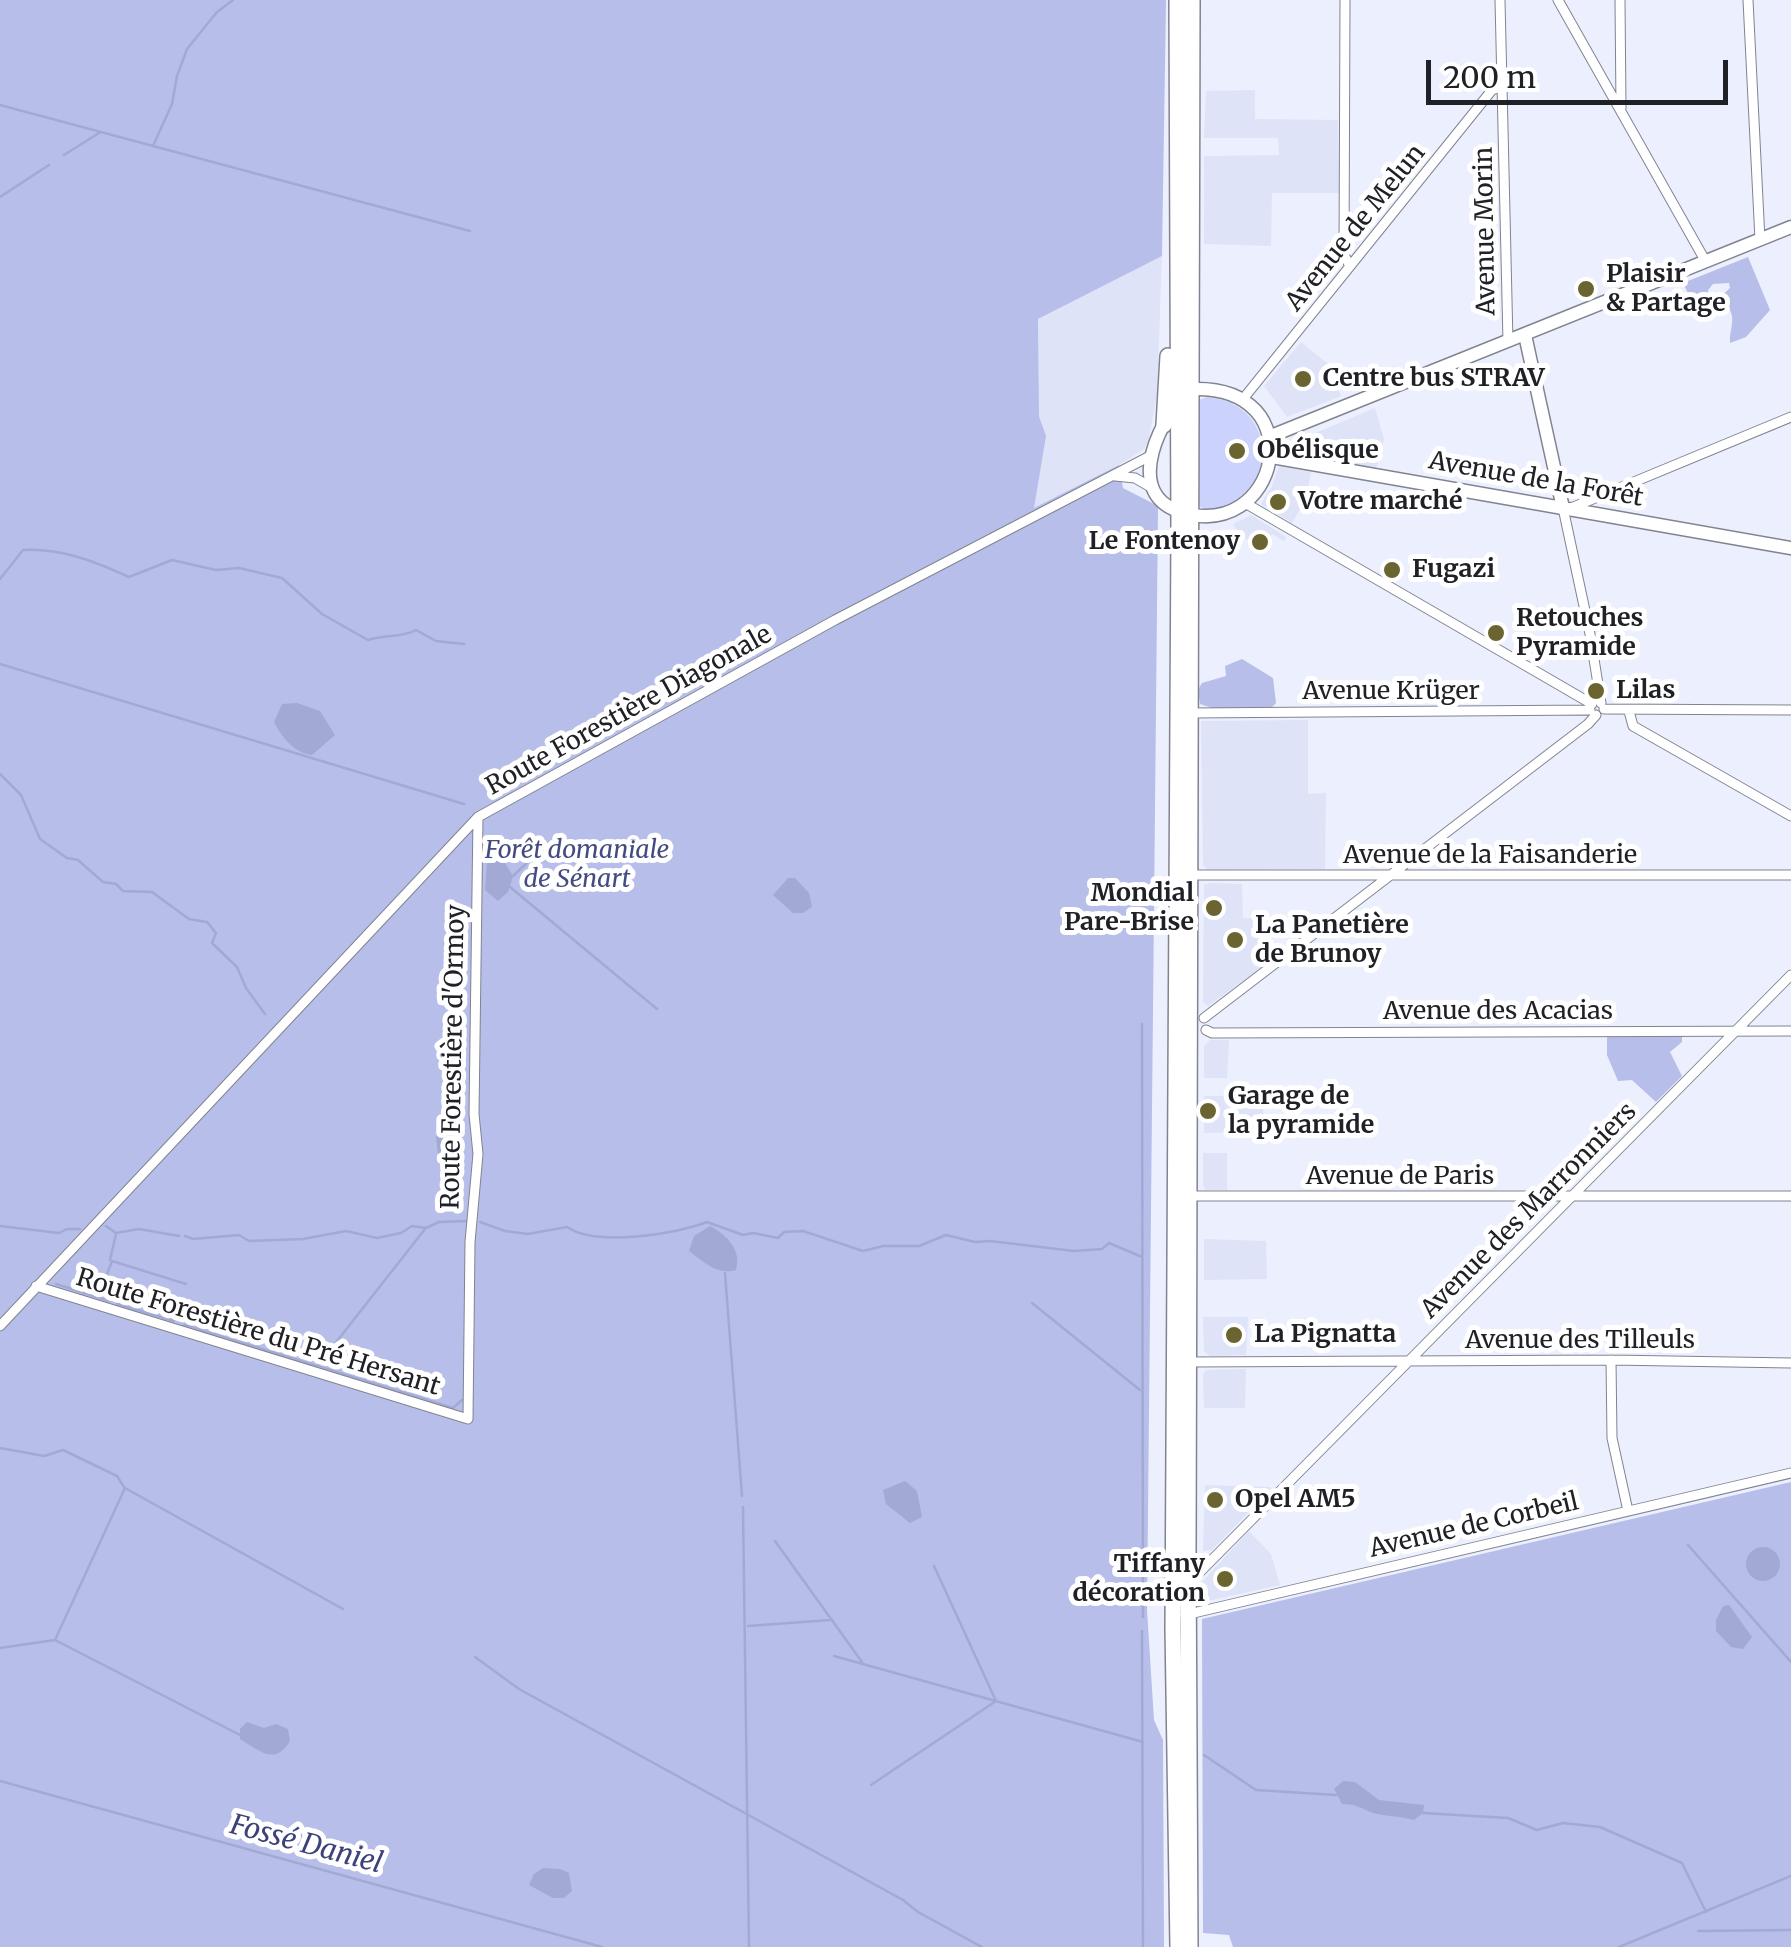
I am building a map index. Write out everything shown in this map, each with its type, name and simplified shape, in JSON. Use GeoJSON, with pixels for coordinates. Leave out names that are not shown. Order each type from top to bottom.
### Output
{"type":"FeatureCollection","features":[{"type":"Feature","properties":{"kind":"main road"},"geometry":{"type":"LineString","coordinates":[[1177,0],[1177,401],[1185,513],[1191,714],[1190,875],[1197,1013],[1190,1039],[1189,1362],[1181,1547],[1173,1628],[1178,1947]]}},
{"type":"Feature","properties":{"kind":"main road"},"geometry":{"type":"LineString","coordinates":[[1190,1947],[1188,1584],[1181,1547],[1185,513],[1191,389],[1192,0]]}},
{"type":"Feature","properties":{"kind":"main road"},"geometry":{"type":"LineString","coordinates":[[1271,436],[1791,227]]}},
{"type":"Feature","properties":{"kind":"main road"},"geometry":{"type":"LineString","coordinates":[[1164,424],[1170,338],[1178,324]]}},
{"type":"Feature","properties":{"kind":"main road"},"geometry":{"type":"LineString","coordinates":[[1525,335],[1567,508]]}},
{"type":"Feature","properties":{"kind":"main road"},"geometry":{"type":"LineString","coordinates":[[1191,389],[1215,390],[1244,399],[1271,436],[1272,457],[1263,479],[1246,502],[1225,513],[1185,513],[1170,508],[1154,490],[1149,470],[1164,424],[1177,401],[1191,389]]}},
{"type":"Feature","properties":{"kind":"main road","name":"Avenue de la Forêt"},"geometry":{"type":"LineString","coordinates":[[1272,457],[1791,548]]}},
{"type":"Feature","properties":{"kind":"street"},"geometry":{"type":"LineString","coordinates":[[1344,0],[1344,255],[1350,266]]}},
{"type":"Feature","properties":{"kind":"street","name":"Avenue Morin"},"geometry":{"type":"LineString","coordinates":[[1500,0],[1508,342]]}},
{"type":"Feature","properties":{"kind":"street"},"geometry":{"type":"LineString","coordinates":[[1558,0],[1706,262]]}},
{"type":"Feature","properties":{"kind":"street"},"geometry":{"type":"LineString","coordinates":[[1620,0],[1621,111]]}},
{"type":"Feature","properties":{"kind":"street"},"geometry":{"type":"LineString","coordinates":[[1748,0],[1760,240]]}},
{"type":"Feature","properties":{"kind":"street","name":"Avenue de Melun"},"geometry":{"type":"LineString","coordinates":[[1244,399],[1492,90],[1503,86]]}},
{"type":"Feature","properties":{"kind":"street"},"geometry":{"type":"LineString","coordinates":[[1597,708],[1590,634],[1567,508],[1791,417]]}},
{"type":"Feature","properties":{"kind":"street","name":"Route Forestière Diagonale"},"geometry":{"type":"LineString","coordinates":[[0,1326],[478,816],[835,620],[1152,455]]}},
{"type":"Feature","properties":{"kind":"street"},"geometry":{"type":"LineString","coordinates":[[1115,476],[1135,478],[1154,490]]}},
{"type":"Feature","properties":{"kind":"street"},"geometry":{"type":"LineString","coordinates":[[1246,502],[1597,708]]}},
{"type":"Feature","properties":{"kind":"street"},"geometry":{"type":"LineString","coordinates":[[1190,1039],[1199,1038],[1206,1030],[1197,1013],[1392,876],[1597,708]]}},
{"type":"Feature","properties":{"kind":"street","name":"Avenue Krüger"},"geometry":{"type":"LineString","coordinates":[[1191,714],[1597,708],[1791,710]]}},
{"type":"Feature","properties":{"kind":"street"},"geometry":{"type":"LineString","coordinates":[[1629,711],[1633,726],[1791,816]]}},
{"type":"Feature","properties":{"kind":"street","name":"Route Forestière d'Ormoy"},"geometry":{"type":"LineString","coordinates":[[468,1419],[470,1242],[478,1154],[474,1114],[478,816]]}},
{"type":"Feature","properties":{"kind":"street","name":"Avenue de la Faisanderie"},"geometry":{"type":"LineString","coordinates":[[1190,875],[1791,874]]}},
{"type":"Feature","properties":{"kind":"street","name":"Avenue des Marronniers"},"geometry":{"type":"LineString","coordinates":[[1188,1584],[1791,975]]}},
{"type":"Feature","properties":{"kind":"street","name":"Avenue des Acacias"},"geometry":{"type":"LineString","coordinates":[[1206,1030],[1791,1031]]}},
{"type":"Feature","properties":{"kind":"street","name":"Avenue de Paris"},"geometry":{"type":"LineString","coordinates":[[1189,1196],[1791,1196]]}},
{"type":"Feature","properties":{"kind":"street","name":"Route Forestière du Pré Hersant"},"geometry":{"type":"LineString","coordinates":[[36,1286],[468,1419]]}},
{"type":"Feature","properties":{"kind":"street"},"geometry":{"type":"LineString","coordinates":[[1611,1360],[1612,1438],[1628,1511]]}},
{"type":"Feature","properties":{"kind":"street","name":"Avenue des Tilleuls"},"geometry":{"type":"LineString","coordinates":[[1189,1362],[1791,1363]]}},
{"type":"Feature","properties":{"kind":"street","name":"Avenue de Corbeil"},"geometry":{"type":"LineString","coordinates":[[1188,1613],[1791,1473]]}},
{"type":"Feature","properties":{"kind":"street"},"geometry":{"type":"LineString","coordinates":[[1181,1547],[1211,1560]]}},
{"type":"Feature","properties":{"kind":"street"},"geometry":{"type":"LineString","coordinates":[[1173,1628],[1188,1613]]}},
{"type":"Feature","properties":{"kind":"shaded area"},"geometry":{"type":"Polygon","coordinates":[[[1255,90],[1255,119],[1338,120],[1339,193],[1272,193],[1271,246],[1204,244],[1204,156],[1279,155],[1278,138],[1204,138],[1206,91],[1255,90]]]}},
{"type":"Feature","properties":{"kind":"shaded area"},"geometry":{"type":"Polygon","coordinates":[[[1162,256],[1157,395],[1148,443],[1119,465],[1033,510],[1046,436],[1039,416],[1038,319],[1162,256]]]}},
{"type":"Feature","properties":{"kind":"shaded area","name":"Centre bus STRAV"},"geometry":{"type":"Polygon","coordinates":[[[1301,342],[1328,364],[1341,396],[1287,417],[1264,386],[1301,342]]]}},
{"type":"Feature","properties":{"kind":"shaded area"},"geometry":{"type":"Polygon","coordinates":[[[1207,397],[1232,403],[1249,416],[1259,433],[1262,453],[1248,490],[1230,503],[1205,510],[1199,506],[1199,400],[1207,397]]]}},
{"type":"Feature","properties":{"kind":"shaded area"},"geometry":{"type":"Polygon","coordinates":[[[1375,408],[1384,439],[1376,469],[1288,452],[1287,445],[1375,408]]]}},
{"type":"Feature","properties":{"kind":"shaded area"},"geometry":{"type":"Polygon","coordinates":[[[1279,466],[1311,472],[1306,499],[1292,523],[1261,504],[1279,466]]]}},
{"type":"Feature","properties":{"kind":"shaded area"},"geometry":{"type":"Polygon","coordinates":[[[1251,515],[1286,537],[1284,541],[1272,534],[1264,548],[1241,536],[1233,524],[1251,515]]]}},
{"type":"Feature","properties":{"kind":"shaded area"},"geometry":{"type":"Polygon","coordinates":[[[297,703],[320,711],[335,735],[312,755],[290,744],[274,722],[282,704],[297,703]]]}},
{"type":"Feature","properties":{"kind":"shaded area"},"geometry":{"type":"Polygon","coordinates":[[[1308,720],[1308,794],[1326,793],[1325,869],[1208,870],[1203,865],[1201,721],[1308,720]]]}},
{"type":"Feature","properties":{"kind":"shaded area"},"geometry":{"type":"Polygon","coordinates":[[[488,848],[496,848],[513,876],[508,892],[498,901],[485,890],[488,848]]]}},
{"type":"Feature","properties":{"kind":"shaded area"},"geometry":{"type":"Polygon","coordinates":[[[788,878],[795,878],[809,893],[812,907],[803,913],[793,913],[773,895],[788,878]]]}},
{"type":"Feature","properties":{"kind":"shaded area"},"geometry":{"type":"Polygon","coordinates":[[[1242,884],[1243,918],[1272,918],[1273,959],[1208,1006],[1203,1002],[1204,885],[1242,884]]]}},
{"type":"Feature","properties":{"kind":"shaded area"},"geometry":{"type":"Polygon","coordinates":[[[1210,1040],[1229,1040],[1227,1078],[1204,1078],[1204,1046],[1210,1040]]]}},
{"type":"Feature","properties":{"kind":"shaded area"},"geometry":{"type":"Polygon","coordinates":[[[1204,1096],[1263,1096],[1263,1131],[1204,1133],[1204,1096]]]}},
{"type":"Feature","properties":{"kind":"shaded area"},"geometry":{"type":"Polygon","coordinates":[[[442,1133],[460,1140],[464,1153],[460,1164],[448,1163],[438,1156],[436,1136],[442,1133]]]}},
{"type":"Feature","properties":{"kind":"shaded area"},"geometry":{"type":"Polygon","coordinates":[[[1203,1153],[1227,1153],[1227,1190],[1206,1190],[1203,1153]]]}},
{"type":"Feature","properties":{"kind":"shaded area"},"geometry":{"type":"Polygon","coordinates":[[[710,1226],[732,1244],[737,1256],[736,1270],[717,1269],[689,1251],[694,1236],[710,1226]]]}},
{"type":"Feature","properties":{"kind":"shaded area"},"geometry":{"type":"Polygon","coordinates":[[[1204,1239],[1266,1241],[1267,1279],[1204,1280],[1204,1239]]]}},
{"type":"Feature","properties":{"kind":"shaded area"},"geometry":{"type":"Polygon","coordinates":[[[1203,1317],[1248,1317],[1246,1355],[1210,1356],[1204,1351],[1203,1317]]]}},
{"type":"Feature","properties":{"kind":"shaded area"},"geometry":{"type":"Polygon","coordinates":[[[1246,1369],[1245,1408],[1204,1408],[1206,1370],[1246,1369]]]}},
{"type":"Feature","properties":{"kind":"shaded area"},"geometry":{"type":"Polygon","coordinates":[[[905,1481],[917,1491],[922,1517],[910,1523],[886,1504],[883,1490],[905,1481]]]}},
{"type":"Feature","properties":{"kind":"shaded area"},"geometry":{"type":"Polygon","coordinates":[[[1205,1485],[1271,1489],[1212,1550],[1203,1551],[1205,1485]]]}},
{"type":"Feature","properties":{"kind":"shaded area"},"geometry":{"type":"Polygon","coordinates":[[[1249,1531],[1271,1554],[1280,1585],[1203,1602],[1200,1584],[1249,1531]]]}},
{"type":"Feature","properties":{"kind":"shaded area"},"geometry":{"type":"Polygon","coordinates":[[[1763,1547],[1775,1552],[1780,1564],[1775,1576],[1763,1581],[1751,1576],[1746,1564],[1751,1552],[1763,1547]]]}},
{"type":"Feature","properties":{"kind":"shaded area"},"geometry":{"type":"Polygon","coordinates":[[[1729,1605],[1752,1637],[1743,1649],[1731,1647],[1716,1631],[1723,1606],[1729,1605]]]}},
{"type":"Feature","properties":{"kind":"shaded area"},"geometry":{"type":"Polygon","coordinates":[[[247,1722],[264,1728],[276,1724],[288,1729],[290,1741],[279,1753],[267,1754],[240,1739],[240,1729],[247,1722]]]}},
{"type":"Feature","properties":{"kind":"shaded area"},"geometry":{"type":"Polygon","coordinates":[[[1343,1781],[1355,1782],[1379,1800],[1424,1805],[1423,1813],[1414,1820],[1342,1804],[1334,1789],[1343,1781]]]}},
{"type":"Feature","properties":{"kind":"shaded area"},"geometry":{"type":"Polygon","coordinates":[[[543,1868],[569,1873],[572,1891],[564,1898],[553,1898],[529,1885],[534,1874],[543,1868]]]}},
{"type":"Feature","properties":{"kind":"green space","name":"Forêt domaniale de Sénart"},"geometry":{"type":"Polygon","coordinates":[[[0,0],[1166,0],[1162,256],[1038,319],[1039,416],[1046,436],[1034,508],[1119,465],[1123,488],[1158,506],[1147,1610],[1154,1720],[1163,1740],[1164,1947],[0,1947],[0,0]]]}},
{"type":"Feature","properties":{"kind":"green space"},"geometry":{"type":"Polygon","coordinates":[[[1748,257],[1770,310],[1746,337],[1730,343],[1732,315],[1718,299],[1730,288],[1729,283],[1713,284],[1708,290],[1709,308],[1696,310],[1683,283],[1748,257]]]}},
{"type":"Feature","properties":{"kind":"green space"},"geometry":{"type":"Polygon","coordinates":[[[1242,659],[1273,678],[1276,703],[1270,709],[1247,708],[1233,715],[1200,704],[1198,690],[1202,683],[1226,676],[1225,666],[1242,659]]]}},
{"type":"Feature","properties":{"kind":"green space"},"geometry":{"type":"Polygon","coordinates":[[[1682,1036],[1682,1042],[1670,1052],[1682,1076],[1656,1102],[1632,1080],[1618,1081],[1607,1055],[1607,1037],[1682,1036]]]}},
{"type":"Feature","properties":{"kind":"green space"},"geometry":{"type":"Polygon","coordinates":[[[1791,1482],[1791,1947],[1233,1947],[1229,1935],[1203,1933],[1202,1619],[1791,1482]]]}},
{"type":"Feature","properties":{"kind":"waterway"},"geometry":{"type":"LineString","coordinates":[[153,146],[172,104],[187,49],[217,12],[233,0]]}},
{"type":"Feature","properties":{"kind":"waterway"},"geometry":{"type":"LineString","coordinates":[[0,105],[470,231]]}},
{"type":"Feature","properties":{"kind":"waterway"},"geometry":{"type":"LineString","coordinates":[[64,155],[99,133]]}},
{"type":"Feature","properties":{"kind":"waterway"},"geometry":{"type":"LineString","coordinates":[[0,197],[49,165]]}},
{"type":"Feature","properties":{"kind":"waterway"},"geometry":{"type":"LineString","coordinates":[[0,579],[23,550],[77,557],[129,577],[172,560],[216,570],[239,568],[282,578],[322,614],[368,640],[416,630],[436,641],[464,644]]}},
{"type":"Feature","properties":{"kind":"waterway"},"geometry":{"type":"LineString","coordinates":[[0,664],[464,804]]}},
{"type":"Feature","properties":{"kind":"waterway"},"geometry":{"type":"LineString","coordinates":[[0,774],[21,795],[40,839],[67,858],[78,860],[103,882],[116,884],[123,891],[152,892],[189,919],[207,922],[216,933],[212,943],[237,967],[246,988],[265,1014]]}},
{"type":"Feature","properties":{"kind":"waterway"},"geometry":{"type":"LineString","coordinates":[[513,876],[549,842]]}},
{"type":"Feature","properties":{"kind":"waterway"},"geometry":{"type":"LineString","coordinates":[[510,887],[657,1009]]}},
{"type":"Feature","properties":{"kind":"waterway"},"geometry":{"type":"LineString","coordinates":[[1142,1024],[1143,1617]]}},
{"type":"Feature","properties":{"kind":"waterway"},"geometry":{"type":"LineString","coordinates":[[185,1236],[193,1239],[239,1235],[249,1241],[303,1239],[346,1231],[377,1238],[401,1233],[412,1226],[426,1228],[439,1222],[466,1221]]}},
{"type":"Feature","properties":{"kind":"waterway"},"geometry":{"type":"LineString","coordinates":[[480,1222],[528,1234],[567,1227],[580,1233],[616,1237],[676,1231],[707,1222],[743,1235],[778,1238],[784,1232],[803,1231],[863,1251],[883,1246],[919,1246],[946,1235],[975,1242],[1074,1251],[1102,1249],[1109,1243],[1142,1257]]}},
{"type":"Feature","properties":{"kind":"waterway"},"geometry":{"type":"LineString","coordinates":[[0,1226],[59,1233],[80,1229]]}},
{"type":"Feature","properties":{"kind":"waterway"},"geometry":{"type":"LineString","coordinates":[[106,1226],[116,1233],[139,1229],[179,1236]]}},
{"type":"Feature","properties":{"kind":"waterway"},"geometry":{"type":"LineString","coordinates":[[319,1364],[425,1229]]}},
{"type":"Feature","properties":{"kind":"waterway"},"geometry":{"type":"LineString","coordinates":[[110,1260],[116,1234]]}},
{"type":"Feature","properties":{"kind":"waterway"},"geometry":{"type":"LineString","coordinates":[[93,1296],[102,1287],[112,1261],[186,1284]]}},
{"type":"Feature","properties":{"kind":"waterway"},"geometry":{"type":"LineString","coordinates":[[725,1273],[742,1496]]}},
{"type":"Feature","properties":{"kind":"waterway"},"geometry":{"type":"LineString","coordinates":[[56,1284],[109,1301]]}},
{"type":"Feature","properties":{"kind":"waterway"},"geometry":{"type":"LineString","coordinates":[[119,1304],[124,1288],[177,1303]]}},
{"type":"Feature","properties":{"kind":"waterway"},"geometry":{"type":"LineString","coordinates":[[1032,1303],[1140,1390]]}},
{"type":"Feature","properties":{"kind":"waterway"},"geometry":{"type":"LineString","coordinates":[[117,1304],[174,1321]]}},
{"type":"Feature","properties":{"kind":"waterway"},"geometry":{"type":"LineString","coordinates":[[184,1325],[453,1408],[462,1400]]}},
{"type":"Feature","properties":{"kind":"waterway"},"geometry":{"type":"LineString","coordinates":[[0,1448],[44,1456],[63,1450],[117,1476],[124,1487]]}},
{"type":"Feature","properties":{"kind":"waterway"},"geometry":{"type":"LineString","coordinates":[[55,1640],[125,1488],[343,1609]]}},
{"type":"Feature","properties":{"kind":"waterway"},"geometry":{"type":"LineString","coordinates":[[743,1507],[749,1947]]}},
{"type":"Feature","properties":{"kind":"waterway"},"geometry":{"type":"LineString","coordinates":[[775,1541],[862,1662]]}},
{"type":"Feature","properties":{"kind":"waterway"},"geometry":{"type":"LineString","coordinates":[[1688,1545],[1791,1662]]}},
{"type":"Feature","properties":{"kind":"waterway"},"geometry":{"type":"LineString","coordinates":[[871,1785],[996,1701],[934,1566]]}},
{"type":"Feature","properties":{"kind":"waterway"},"geometry":{"type":"LineString","coordinates":[[748,1626],[830,1620]]}},
{"type":"Feature","properties":{"kind":"waterway"},"geometry":{"type":"LineString","coordinates":[[1142,1631],[1143,1947]]}},
{"type":"Feature","properties":{"kind":"waterway"},"geometry":{"type":"LineString","coordinates":[[0,1648],[55,1640],[240,1735]]}},
{"type":"Feature","properties":{"kind":"waterway"},"geometry":{"type":"LineString","coordinates":[[834,1656],[1143,1742]]}},
{"type":"Feature","properties":{"kind":"waterway"},"geometry":{"type":"LineString","coordinates":[[475,1657],[519,1689],[982,1947]]}},
{"type":"Feature","properties":{"kind":"waterway"},"geometry":{"type":"LineString","coordinates":[[1204,1755],[1256,1790],[1336,1795]]}},
{"type":"Feature","properties":{"kind":"waterway","name":"Fossé Daniel"},"geometry":{"type":"LineString","coordinates":[[0,1781],[602,1947]]}},
{"type":"Feature","properties":{"kind":"waterway"},"geometry":{"type":"LineString","coordinates":[[1423,1813],[1508,1818],[1537,1830],[1563,1823],[1600,1827],[1682,1863],[1706,1912]]}},
{"type":"Feature","properties":{"kind":"waterway","name":"Fossé Daniel"},"geometry":{"type":"LineString","coordinates":[[1619,1947],[1791,1876]]}},
{"type":"Feature","properties":{"kind":"waterway"},"geometry":{"type":"LineString","coordinates":[[1698,1931],[1791,1930]]}},
{"type":"Feature","properties":{"kind":"place","name":"Plaisir & Partage"},"geometry":{"type":"Point","coordinates":[1586,289]}},
{"type":"Feature","properties":{"kind":"place","name":"Centre bus STRAV"},"geometry":{"type":"Point","coordinates":[1303,379]}},
{"type":"Feature","properties":{"kind":"place","name":"Obélisque"},"geometry":{"type":"Point","coordinates":[1237,451]}},
{"type":"Feature","properties":{"kind":"place","name":"Votre marché"},"geometry":{"type":"Point","coordinates":[1278,502]}},
{"type":"Feature","properties":{"kind":"place","name":"Le Fontenoy"},"geometry":{"type":"Point","coordinates":[1260,542]}},
{"type":"Feature","properties":{"kind":"place","name":"Fugazi"},"geometry":{"type":"Point","coordinates":[1392,570]}},
{"type":"Feature","properties":{"kind":"place","name":"Retouches Pyramide"},"geometry":{"type":"Point","coordinates":[1496,633]}},
{"type":"Feature","properties":{"kind":"place","name":"Lilas"},"geometry":{"type":"Point","coordinates":[1596,691]}},
{"type":"Feature","properties":{"kind":"place","name":"Mondial Pare-Brise"},"geometry":{"type":"Point","coordinates":[1214,908]}},
{"type":"Feature","properties":{"kind":"place","name":"La Panetière de Brunoy"},"geometry":{"type":"Point","coordinates":[1235,940]}},
{"type":"Feature","properties":{"kind":"place","name":"Garage de la pyramide"},"geometry":{"type":"Point","coordinates":[1208,1111]}},
{"type":"Feature","properties":{"kind":"place","name":"La Pignatta"},"geometry":{"type":"Point","coordinates":[1234,1335]}},
{"type":"Feature","properties":{"kind":"place","name":"Opel AM5"},"geometry":{"type":"Point","coordinates":[1215,1500]}},
{"type":"Feature","properties":{"kind":"place","name":"Tiffany décoration"},"geometry":{"type":"Point","coordinates":[1225,1579]}}]}
